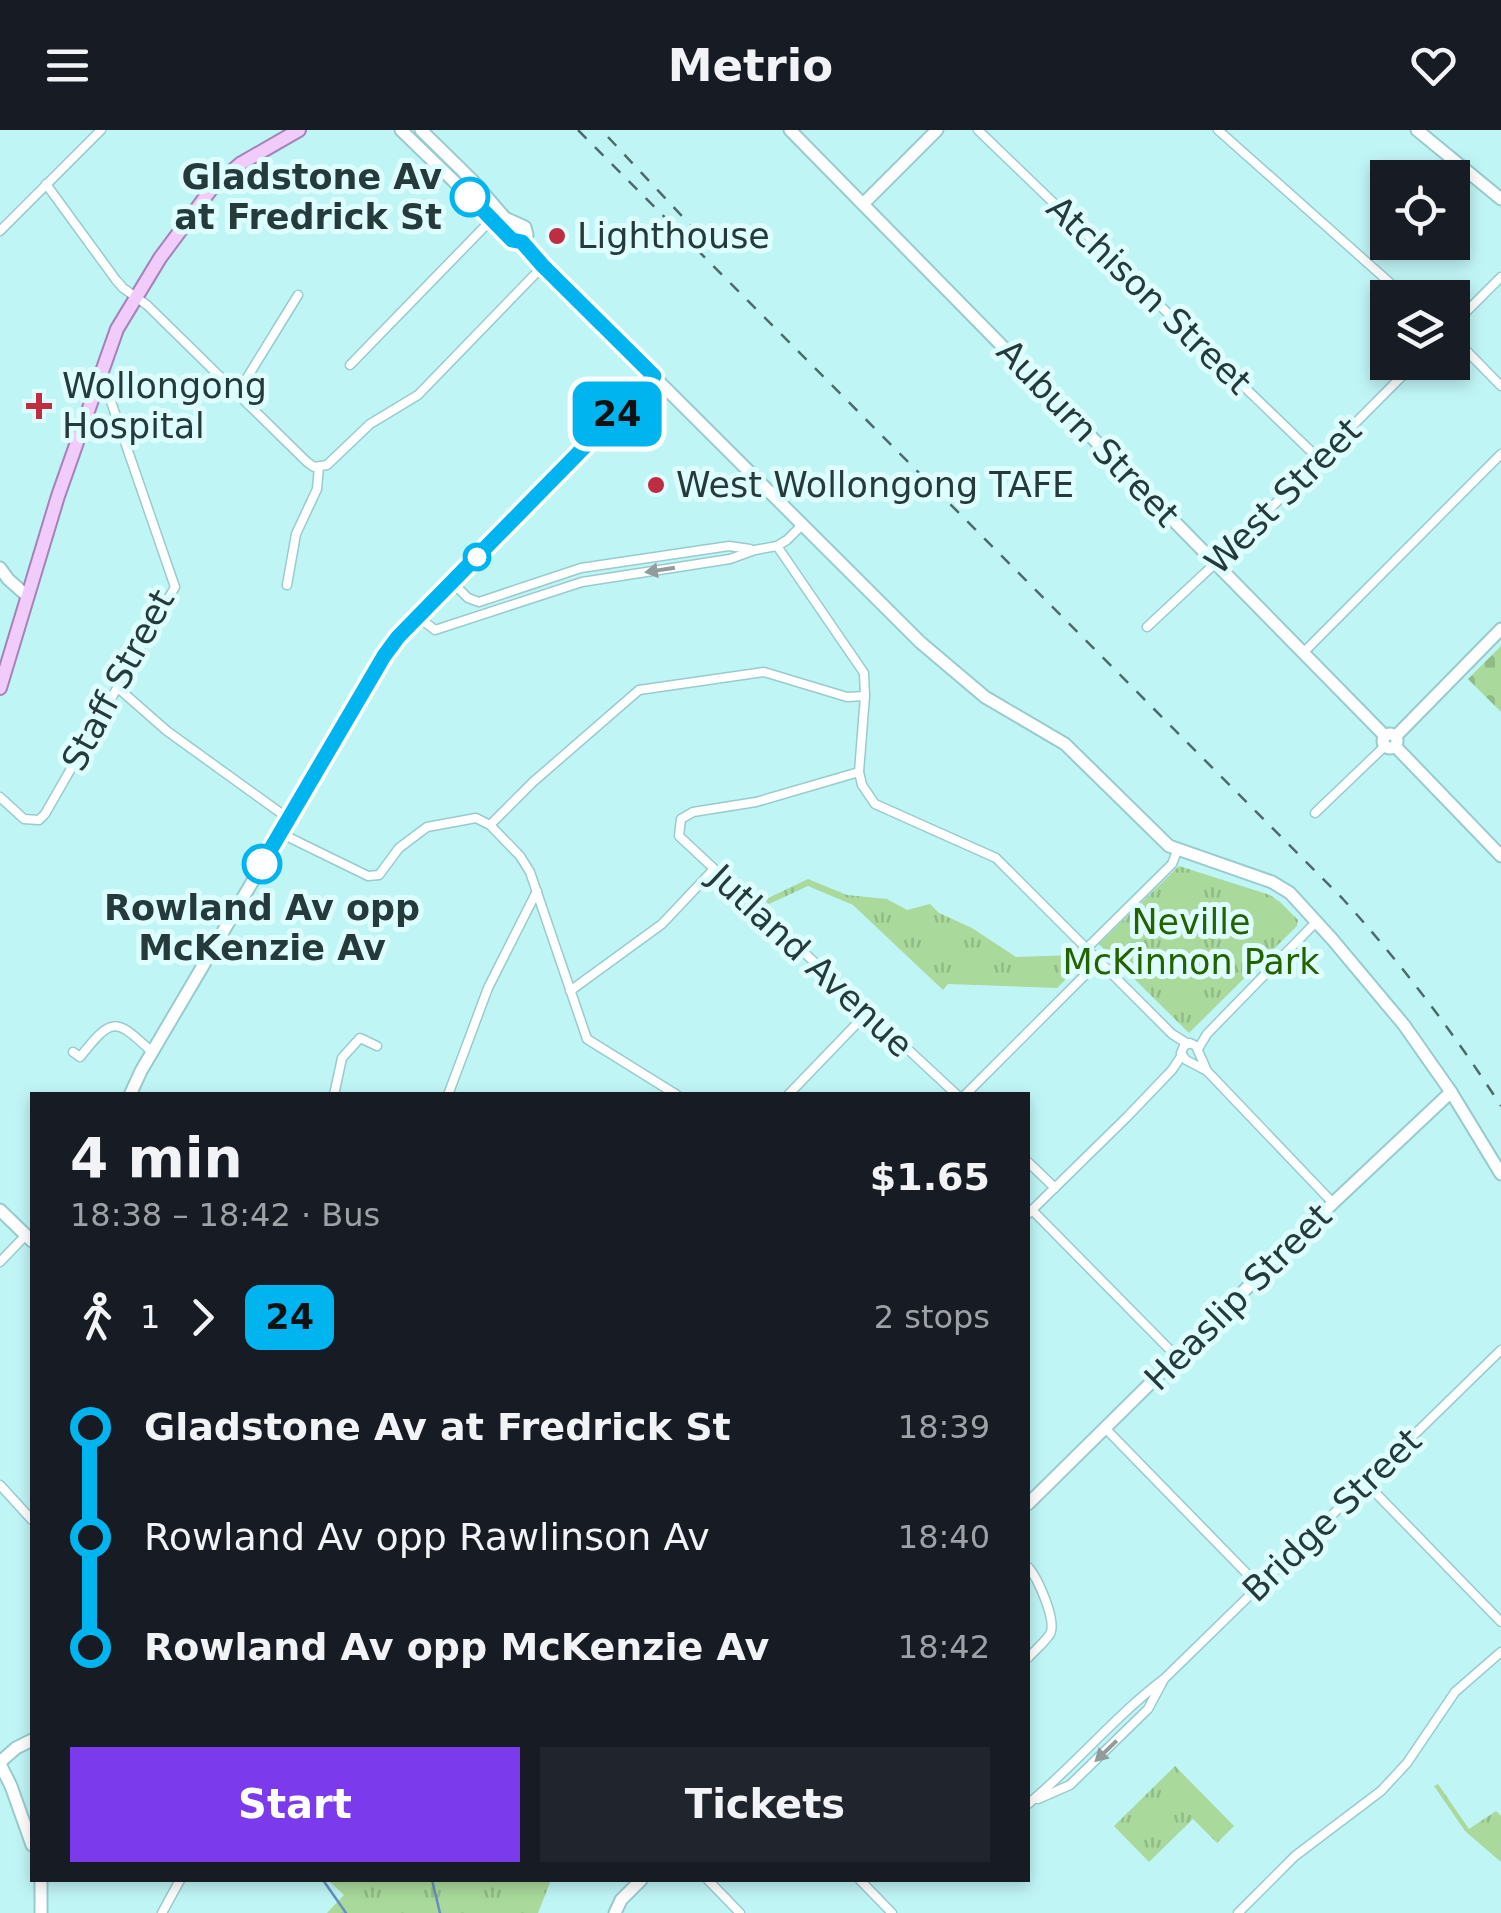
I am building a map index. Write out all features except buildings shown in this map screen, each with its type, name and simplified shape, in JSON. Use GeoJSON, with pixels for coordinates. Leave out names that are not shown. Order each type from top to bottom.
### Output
{"type":"FeatureCollection","features":[{"type":"Feature","properties":{"kind":"main road"},"geometry":{"type":"LineString","coordinates":[[0,688],[26,596],[117,328],[168,246],[212,188],[240,164],[299,130]]}},
{"type":"Feature","properties":{"kind":"street"},"geometry":{"type":"LineString","coordinates":[[0,231],[101,130]]}},
{"type":"Feature","properties":{"kind":"street"},"geometry":{"type":"LineString","coordinates":[[401,130],[496,216],[920,642],[985,697],[1065,744],[1164,843],[1177,851],[1279,885],[1290,893],[1404,1025],[1452,1092],[1501,1174]]}},
{"type":"Feature","properties":{"kind":"street"},"geometry":{"type":"LineString","coordinates":[[421,130],[480,188],[496,216],[527,229],[526,238],[516,239]]}},
{"type":"Feature","properties":{"kind":"street","name":"Auburn Street"},"geometry":{"type":"LineString","coordinates":[[790,130],[1501,856]]}},
{"type":"Feature","properties":{"kind":"street"},"geometry":{"type":"LineString","coordinates":[[863,204],[937,130]]}},
{"type":"Feature","properties":{"kind":"street","name":"Atchison Street"},"geometry":{"type":"LineString","coordinates":[[978,130],[1320,460]]}},
{"type":"Feature","properties":{"kind":"street"},"geometry":{"type":"LineString","coordinates":[[1218,130],[1387,280]]}},
{"type":"Feature","properties":{"kind":"street"},"geometry":{"type":"LineString","coordinates":[[1417,130],[1501,199]]}},
{"type":"Feature","properties":{"kind":"street"},"geometry":{"type":"LineString","coordinates":[[46,184],[116,280],[147,305],[307,462],[318,467],[327,465],[370,424],[418,395],[543,266]]}},
{"type":"Feature","properties":{"kind":"street"},"geometry":{"type":"LineString","coordinates":[[350,365],[496,216]]}},
{"type":"Feature","properties":{"kind":"street"},"geometry":{"type":"LineString","coordinates":[[1470,309],[1501,277]]}},
{"type":"Feature","properties":{"kind":"street"},"geometry":{"type":"LineString","coordinates":[[237,394],[298,296]]}},
{"type":"Feature","properties":{"kind":"street"},"geometry":{"type":"LineString","coordinates":[[1470,354],[1501,386]]}},
{"type":"Feature","properties":{"kind":"street"},"geometry":{"type":"LineString","coordinates":[[132,1092],[384,656],[398,637],[654,376]]}},
{"type":"Feature","properties":{"kind":"street","name":"Staff Street"},"geometry":{"type":"LineString","coordinates":[[2,802],[28,820],[39,820],[46,814],[175,586],[107,390],[98,378]]}},
{"type":"Feature","properties":{"kind":"street","name":"West Street"},"geometry":{"type":"LineString","coordinates":[[1147,628],[1398,380]]}},
{"type":"Feature","properties":{"kind":"street"},"geometry":{"type":"LineString","coordinates":[[1303,653],[1501,454]]}},
{"type":"Feature","properties":{"kind":"street"},"geometry":{"type":"LineString","coordinates":[[287,585],[296,534],[317,489],[318,467]]}},
{"type":"Feature","properties":{"kind":"street"},"geometry":{"type":"LineString","coordinates":[[418,617],[435,630],[582,582],[730,559],[777,546],[802,525]]}},
{"type":"Feature","properties":{"kind":"street"},"geometry":{"type":"LineString","coordinates":[[452,582],[468,598],[479,602],[582,568],[728,546],[754,550]]}},
{"type":"Feature","properties":{"kind":"street"},"geometry":{"type":"LineString","coordinates":[[777,546],[864,673],[859,772],[862,785],[875,804],[996,858],[1334,1203]]}},
{"type":"Feature","properties":{"kind":"street"},"geometry":{"type":"LineString","coordinates":[[0,568],[26,596]]}},
{"type":"Feature","properties":{"kind":"street"},"geometry":{"type":"LineString","coordinates":[[1314,813],[1501,629]]}},
{"type":"Feature","properties":{"kind":"street"},"geometry":{"type":"LineString","coordinates":[[490,826],[532,782],[639,690],[764,672],[847,696],[865,696]]}},
{"type":"Feature","properties":{"kind":"street"},"geometry":{"type":"LineString","coordinates":[[118,688],[168,731],[289,819]]}},
{"type":"Feature","properties":{"kind":"street","name":"Jutland Avenue"},"geometry":{"type":"LineString","coordinates":[[859,772],[756,802],[693,812],[681,819],[679,836],[866,1013],[958,1092]]}},
{"type":"Feature","properties":{"kind":"street"},"geometry":{"type":"LineString","coordinates":[[280,833],[368,876],[378,875],[399,848],[427,826],[476,818],[490,826],[520,856],[537,891],[587,1039],[672,1092]]}},
{"type":"Feature","properties":{"kind":"street"},"geometry":{"type":"LineString","coordinates":[[1087,948],[1172,864],[1177,851]]}},
{"type":"Feature","properties":{"kind":"street"},"geometry":{"type":"LineString","coordinates":[[570,991],[662,924],[713,870]]}},
{"type":"Feature","properties":{"kind":"street"},"geometry":{"type":"LineString","coordinates":[[449,1092],[488,988],[537,891]]}},
{"type":"Feature","properties":{"kind":"street"},"geometry":{"type":"LineString","coordinates":[[1177,1357],[1030,1212],[1317,921]]}},
{"type":"Feature","properties":{"kind":"street"},"geometry":{"type":"LineString","coordinates":[[964,1092],[1099,961]]}},
{"type":"Feature","properties":{"kind":"street"},"geometry":{"type":"LineString","coordinates":[[791,1092],[866,1013]]}},
{"type":"Feature","properties":{"kind":"street"},"geometry":{"type":"LineString","coordinates":[[73,1052],[80,1056],[104,1028],[118,1026],[152,1052]]}},
{"type":"Feature","properties":{"kind":"street"},"geometry":{"type":"LineString","coordinates":[[354,1030],[376,1046]]}},
{"type":"Feature","properties":{"kind":"street"},"geometry":{"type":"LineString","coordinates":[[335,1092],[342,1058],[360,1038]]}},
{"type":"Feature","properties":{"kind":"street","name":"Heaslip Street"},"geometry":{"type":"LineString","coordinates":[[1030,1502],[1452,1092]]}},
{"type":"Feature","properties":{"kind":"street"},"geometry":{"type":"LineString","coordinates":[[1030,1164],[1054,1188]]}},
{"type":"Feature","properties":{"kind":"street"},"geometry":{"type":"LineString","coordinates":[[0,1210],[29,1238],[0,1262]]}},
{"type":"Feature","properties":{"kind":"street","name":"Bridge Street"},"geometry":{"type":"LineString","coordinates":[[1030,1801],[1164,1679],[1501,1350]]}},
{"type":"Feature","properties":{"kind":"street"},"geometry":{"type":"LineString","coordinates":[[1104,1428],[1258,1586]]}},
{"type":"Feature","properties":{"kind":"street"},"geometry":{"type":"LineString","coordinates":[[1365,1482],[1501,1622]]}},
{"type":"Feature","properties":{"kind":"street"},"geometry":{"type":"LineString","coordinates":[[0,1485],[30,1518]]}},
{"type":"Feature","properties":{"kind":"street"},"geometry":{"type":"LineString","coordinates":[[1030,1570],[1052,1624],[1051,1632],[1030,1656]]}},
{"type":"Feature","properties":{"kind":"street"},"geometry":{"type":"LineString","coordinates":[[1238,1913],[1296,1856],[1382,1791],[1407,1763],[1455,1692],[1501,1652]]}},
{"type":"Feature","properties":{"kind":"street"},"geometry":{"type":"LineString","coordinates":[[30,1741],[0,1763],[30,1839]]}},
{"type":"Feature","properties":{"kind":"street"},"geometry":{"type":"LineString","coordinates":[[41,1882],[41,1913]]}},
{"type":"Feature","properties":{"kind":"street"},"geometry":{"type":"LineString","coordinates":[[162,1913],[179,1882]]}},
{"type":"Feature","properties":{"kind":"street"},"geometry":{"type":"LineString","coordinates":[[616,1913],[620,1900],[639,1882]]}},
{"type":"Feature","properties":{"kind":"street"},"geometry":{"type":"LineString","coordinates":[[710,1882],[740,1913]]}},
{"type":"Feature","properties":{"kind":"street"},"geometry":{"type":"LineString","coordinates":[[862,1882],[892,1913]]}},
{"type":"Feature","properties":{"kind":"green space"},"geometry":{"type":"Polygon","coordinates":[[[1501,646],[1501,712],[1468,679],[1501,646]]]}},
{"type":"Feature","properties":{"kind":"green space","name":"Neville McKinnon Park"},"geometry":{"type":"Polygon","coordinates":[[[1179,866],[1270,895],[1298,920],[1297,926],[1189,1033],[1099,944],[1179,866]]]}},
{"type":"Feature","properties":{"kind":"green space"},"geometry":{"type":"Polygon","coordinates":[[[808,879],[847,895],[887,899],[907,910],[930,904],[1016,957],[1074,955],[1082,963],[1057,988],[948,984],[943,990],[853,905],[808,886],[769,904],[764,900],[808,879]]]}},
{"type":"Feature","properties":{"kind":"green space"},"geometry":{"type":"Polygon","coordinates":[[[1175,1766],[1234,1826],[1217,1843],[1193,1819],[1149,1862],[1114,1826],[1175,1766]]]}},
{"type":"Feature","properties":{"kind":"green space"},"geometry":{"type":"Polygon","coordinates":[[[1438,1784],[1469,1829],[1496,1811],[1501,1816],[1501,1862],[1465,1831],[1434,1786],[1438,1784]]]}},
{"type":"Feature","properties":{"kind":"green space"},"geometry":{"type":"Polygon","coordinates":[[[330,1882],[550,1882],[538,1913],[327,1913],[344,1895],[330,1882]]]}},
{"type":"Feature","properties":{"kind":"waterway"},"geometry":{"type":"LineString","coordinates":[[324,1882],[346,1913]]}},
{"type":"Feature","properties":{"kind":"waterway"},"geometry":{"type":"LineString","coordinates":[[432,1882],[440,1913]]}},
{"type":"Feature","properties":{"kind":"railway"},"geometry":{"type":"LineString","coordinates":[[578,130],[1342,898],[1426,999],[1501,1106]]}},
{"type":"Feature","properties":{"kind":"railway"},"geometry":{"type":"LineString","coordinates":[[608,137],[695,230]]}},
{"type":"Feature","properties":{"kind":"bus line","name":"24"},"geometry":{"type":"LineString","coordinates":[[262,864],[398,637],[654,376],[522,242],[512,240],[470,197]]}},
{"type":"Feature","properties":{"kind":"place","name":"Gladstone Av at Fredrick St"},"geometry":{"type":"Point","coordinates":[470,197]}},
{"type":"Feature","properties":{"kind":"place","name":"Lighthouse"},"geometry":{"type":"Point","coordinates":[557,236]}},
{"type":"Feature","properties":{"kind":"place","name":"Wollongong Hospital"},"geometry":{"type":"Point","coordinates":[39,406]}},
{"type":"Feature","properties":{"kind":"place","name":"West Wollongong TAFE"},"geometry":{"type":"Point","coordinates":[656,485]}},
{"type":"Feature","properties":{"kind":"place","name":"Rowland Av opp McKenzie Av"},"geometry":{"type":"Point","coordinates":[262,864]}}]}
